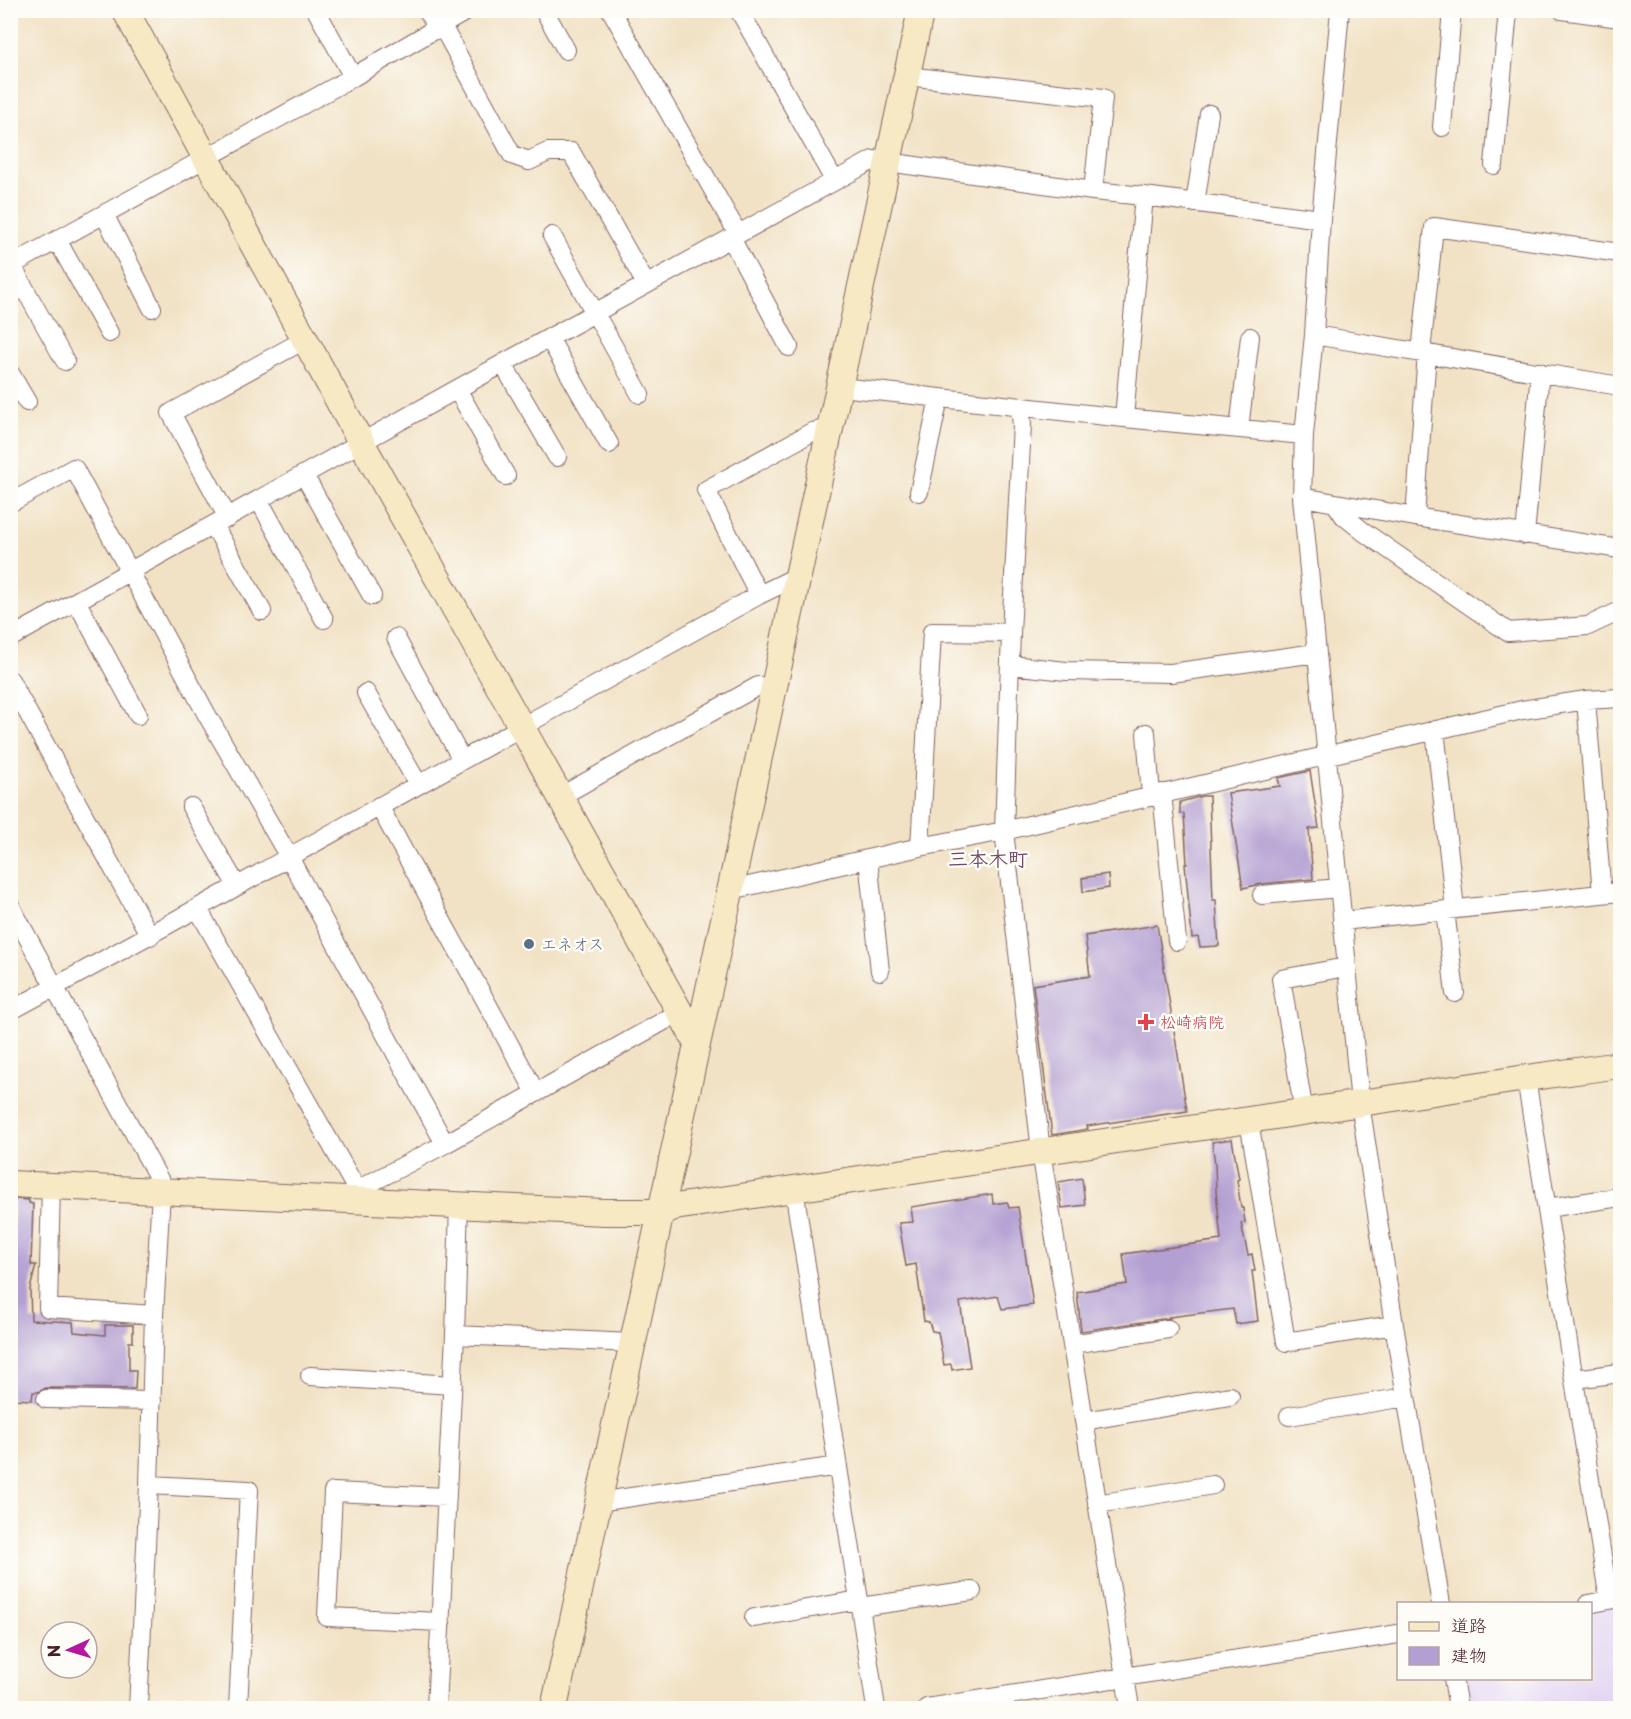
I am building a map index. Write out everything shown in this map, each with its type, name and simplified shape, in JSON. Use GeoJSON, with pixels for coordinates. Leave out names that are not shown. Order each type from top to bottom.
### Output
{"type":"FeatureCollection","features":[{"type":"Feature","properties":{"kind":"street"},"geometry":{"type":"LineString","coordinates":[[125,10],[362,442],[697,1043]]}},
{"type":"Feature","properties":{"kind":"street"},"geometry":{"type":"LineString","coordinates":[[316,10],[353,77]]}},
{"type":"Feature","properties":{"kind":"street"},"geometry":{"type":"LineString","coordinates":[[427,10],[447,35],[512,155],[529,161],[548,152],[570,152],[646,284]]}},
{"type":"Feature","properties":{"kind":"street"},"geometry":{"type":"LineString","coordinates":[[65,361],[11,266],[353,77],[468,10]]}},
{"type":"Feature","properties":{"kind":"street"},"geometry":{"type":"LineString","coordinates":[[544,10],[566,50]]}},
{"type":"Feature","properties":{"kind":"street"},"geometry":{"type":"LineString","coordinates":[[611,10],[734,236],[789,347]]}},
{"type":"Feature","properties":{"kind":"street"},"geometry":{"type":"LineString","coordinates":[[739,10],[834,180]]}},
{"type":"Feature","properties":{"kind":"street"},"geometry":{"type":"LineString","coordinates":[[554,1708],[921,10]]}},
{"type":"Feature","properties":{"kind":"street"},"geometry":{"type":"LineString","coordinates":[[1340,10],[1304,435],[1302,497],[1360,1103],[1394,1325],[1441,1602]]}},
{"type":"Feature","properties":{"kind":"street"},"geometry":{"type":"LineString","coordinates":[[1442,127],[1452,10]]}},
{"type":"Feature","properties":{"kind":"street"},"geometry":{"type":"LineString","coordinates":[[1494,165],[1508,10]]}},
{"type":"Feature","properties":{"kind":"street"},"geometry":{"type":"LineString","coordinates":[[1572,11],[1620,18]]}},
{"type":"Feature","properties":{"kind":"street"},"geometry":{"type":"LineString","coordinates":[[907,76],[1104,98],[1093,191]]}},
{"type":"Feature","properties":{"kind":"street"},"geometry":{"type":"LineString","coordinates":[[1195,203],[1209,114]]}},
{"type":"Feature","properties":{"kind":"street"},"geometry":{"type":"LineString","coordinates":[[10,638],[873,160],[1093,191],[1321,219]]}},
{"type":"Feature","properties":{"kind":"street"},"geometry":{"type":"LineString","coordinates":[[1124,418],[1144,196]]}},
{"type":"Feature","properties":{"kind":"street"},"geometry":{"type":"LineString","coordinates":[[104,214],[152,308]]}},
{"type":"Feature","properties":{"kind":"street"},"geometry":{"type":"LineString","coordinates":[[1415,517],[1434,227],[1620,253]]}},
{"type":"Feature","properties":{"kind":"street"},"geometry":{"type":"LineString","coordinates":[[552,236],[640,394]]}},
{"type":"Feature","properties":{"kind":"street"},"geometry":{"type":"LineString","coordinates":[[57,240],[109,333]]}},
{"type":"Feature","properties":{"kind":"street"},"geometry":{"type":"LineString","coordinates":[[1314,335],[1620,386]]}},
{"type":"Feature","properties":{"kind":"street"},"geometry":{"type":"LineString","coordinates":[[1239,429],[1250,337]]}},
{"type":"Feature","properties":{"kind":"street"},"geometry":{"type":"LineString","coordinates":[[549,338],[609,444]]}},
{"type":"Feature","properties":{"kind":"street"},"geometry":{"type":"LineString","coordinates":[[262,611],[171,413],[306,339]]}},
{"type":"Feature","properties":{"kind":"street"},"geometry":{"type":"LineString","coordinates":[[503,364],[557,457]]}},
{"type":"Feature","properties":{"kind":"street"},"geometry":{"type":"LineString","coordinates":[[1525,535],[1540,372]]}},
{"type":"Feature","properties":{"kind":"street"},"geometry":{"type":"LineString","coordinates":[[10,373],[27,402]]}},
{"type":"Feature","properties":{"kind":"street"},"geometry":{"type":"LineString","coordinates":[[840,387],[1304,435]]}},
{"type":"Feature","properties":{"kind":"street"},"geometry":{"type":"LineString","coordinates":[[457,389],[506,476]]}},
{"type":"Feature","properties":{"kind":"street"},"geometry":{"type":"LineString","coordinates":[[918,492],[939,398]]}},
{"type":"Feature","properties":{"kind":"street"},"geometry":{"type":"LineString","coordinates":[[1020,407],[1022,425],[1004,831],[1041,1152],[1130,1708]]}},
{"type":"Feature","properties":{"kind":"street"},"geometry":{"type":"LineString","coordinates":[[759,595],[706,490],[812,432],[830,428]]}},
{"type":"Feature","properties":{"kind":"street"},"geometry":{"type":"LineString","coordinates":[[10,503],[74,468],[207,715],[289,857],[445,1144]]}},
{"type":"Feature","properties":{"kind":"street"},"geometry":{"type":"LineString","coordinates":[[304,475],[372,596]]}},
{"type":"Feature","properties":{"kind":"street"},"geometry":{"type":"LineString","coordinates":[[1302,497],[1620,549]]}},
{"type":"Feature","properties":{"kind":"street"},"geometry":{"type":"LineString","coordinates":[[259,500],[324,619]]}},
{"type":"Feature","properties":{"kind":"street"},"geometry":{"type":"LineString","coordinates":[[1335,503],[1344,516],[1364,532],[1508,632],[1588,626],[1620,611]]}},
{"type":"Feature","properties":{"kind":"street"},"geometry":{"type":"LineString","coordinates":[[10,1011],[150,936],[521,726],[759,595],[798,576]]}},
{"type":"Feature","properties":{"kind":"street"},"geometry":{"type":"LineString","coordinates":[[77,602],[138,715]]}},
{"type":"Feature","properties":{"kind":"street"},"geometry":{"type":"LineString","coordinates":[[920,847],[932,632],[1011,633]]}},
{"type":"Feature","properties":{"kind":"street"},"geometry":{"type":"LineString","coordinates":[[396,638],[462,759]]}},
{"type":"Feature","properties":{"kind":"street"},"geometry":{"type":"LineString","coordinates":[[1011,665],[1066,670],[1171,673],[1316,653]]}},
{"type":"Feature","properties":{"kind":"street"},"geometry":{"type":"LineString","coordinates":[[10,680],[150,936]]}},
{"type":"Feature","properties":{"kind":"street"},"geometry":{"type":"LineString","coordinates":[[561,796],[758,686],[774,688]]}},
{"type":"Feature","properties":{"kind":"street"},"geometry":{"type":"LineString","coordinates":[[366,693],[418,784]]}},
{"type":"Feature","properties":{"kind":"street"},"geometry":{"type":"LineString","coordinates":[[731,890],[920,847],[1004,831],[1522,710],[1586,700],[1620,698]]}},
{"type":"Feature","properties":{"kind":"street"},"geometry":{"type":"LineString","coordinates":[[1586,700],[1602,894]]}},
{"type":"Feature","properties":{"kind":"street"},"geometry":{"type":"LineString","coordinates":[[1435,730],[1455,993]]}},
{"type":"Feature","properties":{"kind":"street"},"geometry":{"type":"LineString","coordinates":[[1146,733],[1157,794],[1177,941]]}},
{"type":"Feature","properties":{"kind":"street"},"geometry":{"type":"LineString","coordinates":[[379,806],[536,1093]]}},
{"type":"Feature","properties":{"kind":"street"},"geometry":{"type":"LineString","coordinates":[[192,807],[237,886]]}},
{"type":"Feature","properties":{"kind":"street"},"geometry":{"type":"LineString","coordinates":[[868,859],[880,970]]}},
{"type":"Feature","properties":{"kind":"street"},"geometry":{"type":"LineString","coordinates":[[1262,895],[1339,888]]}},
{"type":"Feature","properties":{"kind":"street"},"geometry":{"type":"LineString","coordinates":[[1342,921],[1620,892]]}},
{"type":"Feature","properties":{"kind":"street"},"geometry":{"type":"LineString","coordinates":[[10,905],[160,1181],[138,1708]]}},
{"type":"Feature","properties":{"kind":"street"},"geometry":{"type":"LineString","coordinates":[[198,909],[355,1195]]}},
{"type":"Feature","properties":{"kind":"street"},"geometry":{"type":"LineString","coordinates":[[1304,1112],[1281,978],[1346,968]]}},
{"type":"Feature","properties":{"kind":"street"},"geometry":{"type":"LineString","coordinates":[[355,1195],[680,1012]]}},
{"type":"Feature","properties":{"kind":"street"},"geometry":{"type":"LineString","coordinates":[[10,1185],[355,1195],[459,1204],[604,1212],[660,1212],[675,1207],[1620,1065]]}},
{"type":"Feature","properties":{"kind":"street"},"geometry":{"type":"LineString","coordinates":[[1526,1078],[1575,1379],[1615,1599],[1592,1603]]}},
{"type":"Feature","properties":{"kind":"street"},"geometry":{"type":"LineString","coordinates":[[1249,1121],[1286,1342],[1394,1325]]}},
{"type":"Feature","properties":{"kind":"street"},"geometry":{"type":"LineString","coordinates":[[51,1186],[48,1308],[154,1315]]}},
{"type":"Feature","properties":{"kind":"street"},"geometry":{"type":"LineString","coordinates":[[794,1189],[876,1708]]}},
{"type":"Feature","properties":{"kind":"street"},"geometry":{"type":"LineString","coordinates":[[1547,1208],[1620,1197]]}},
{"type":"Feature","properties":{"kind":"street"},"geometry":{"type":"LineString","coordinates":[[436,1708],[453,1385],[459,1204]]}},
{"type":"Feature","properties":{"kind":"street"},"geometry":{"type":"LineString","coordinates":[[1072,1344],[1168,1329]]}},
{"type":"Feature","properties":{"kind":"street"},"geometry":{"type":"LineString","coordinates":[[455,1335],[632,1342]]}},
{"type":"Feature","properties":{"kind":"street"},"geometry":{"type":"LineString","coordinates":[[1575,1379],[1620,1372]]}},
{"type":"Feature","properties":{"kind":"street"},"geometry":{"type":"LineString","coordinates":[[310,1376],[453,1385]]}},
{"type":"Feature","properties":{"kind":"street"},"geometry":{"type":"LineString","coordinates":[[1084,1421],[1230,1396]]}},
{"type":"Feature","properties":{"kind":"street"},"geometry":{"type":"LineString","coordinates":[[1289,1416],[1406,1397]]}},
{"type":"Feature","properties":{"kind":"street"},"geometry":{"type":"LineString","coordinates":[[46,1399],[152,1401]]}},
{"type":"Feature","properties":{"kind":"street"},"geometry":{"type":"LineString","coordinates":[[598,1502],[838,1466]]}},
{"type":"Feature","properties":{"kind":"street"},"geometry":{"type":"LineString","coordinates":[[149,1485],[249,1490],[238,1708]]}},
{"type":"Feature","properties":{"kind":"street"},"geometry":{"type":"LineString","coordinates":[[1097,1504],[1213,1485]]}},
{"type":"Feature","properties":{"kind":"street"},"geometry":{"type":"LineString","coordinates":[[441,1622],[327,1617],[328,1595],[333,1492],[447,1497]]}},
{"type":"Feature","properties":{"kind":"street"},"geometry":{"type":"LineString","coordinates":[[754,1618],[860,1603],[972,1591]]}},
{"type":"Feature","properties":{"kind":"street"},"geometry":{"type":"LineString","coordinates":[[927,1708],[1397,1634]]}},
{"type":"Feature","properties":{"kind":"street"},"geometry":{"type":"LineString","coordinates":[[1453,1680],[1458,1708]]}},
{"type":"Feature","properties":{"kind":"shaded area"},"geometry":{"type":"Polygon","coordinates":[[[1620,1604],[1620,1708],[1465,1708],[1460,1680],[1592,1680],[1592,1609],[1620,1604]]]}},
{"type":"Feature","properties":{"kind":"building"},"geometry":{"type":"Polygon","coordinates":[[[1310,771],[1319,828],[1309,829],[1313,879],[1243,888],[1228,793],[1280,786],[1278,778],[1310,771]]]}},
{"type":"Feature","properties":{"kind":"building"},"geometry":{"type":"Polygon","coordinates":[[[1209,796],[1213,900],[1216,900],[1219,946],[1200,947],[1198,937],[1192,938],[1185,864],[1187,864],[1184,814],[1180,814],[1180,802],[1209,796]]]}},
{"type":"Feature","properties":{"kind":"building"},"geometry":{"type":"Polygon","coordinates":[[[1108,874],[1109,888],[1083,892],[1082,878],[1108,874]]]}},
{"type":"Feature","properties":{"kind":"building"},"geometry":{"type":"Polygon","coordinates":[[[1157,925],[1187,1111],[1087,1126],[1088,1129],[1052,1135],[1033,985],[1090,976],[1085,936],[1157,925]]]}},
{"type":"Feature","properties":{"kind":"building"},"geometry":{"type":"Polygon","coordinates":[[[1232,1139],[1245,1222],[1241,1223],[1248,1255],[1252,1254],[1255,1271],[1252,1271],[1258,1321],[1236,1324],[1233,1309],[1081,1331],[1077,1292],[1127,1284],[1123,1254],[1221,1240],[1212,1142],[1232,1139]]]}},
{"type":"Feature","properties":{"kind":"building"},"geometry":{"type":"Polygon","coordinates":[[[1082,1178],[1085,1205],[1062,1208],[1058,1182],[1082,1178]]]}},
{"type":"Feature","properties":{"kind":"building"},"geometry":{"type":"Polygon","coordinates":[[[992,1194],[993,1204],[1007,1202],[1009,1208],[1018,1207],[1033,1305],[1002,1309],[998,1296],[960,1302],[970,1367],[952,1370],[951,1364],[944,1365],[938,1332],[932,1331],[929,1322],[924,1321],[916,1264],[906,1266],[899,1223],[913,1222],[911,1207],[992,1194]]]}},
{"type":"Feature","properties":{"kind":"building"},"geometry":{"type":"Polygon","coordinates":[[[13,1199],[29,1200],[29,1203],[33,1204],[31,1265],[36,1265],[30,1289],[31,1320],[73,1322],[74,1332],[105,1335],[105,1325],[133,1325],[133,1342],[129,1342],[129,1370],[136,1370],[135,1389],[46,1388],[33,1392],[32,1400],[10,1399],[10,1242],[13,1199]]]}},
{"type":"Feature","properties":{"kind":"place","name":"エネオス"},"geometry":{"type":"Point","coordinates":[529,944]}},
{"type":"Feature","properties":{"kind":"place","name":"松崎病院"},"geometry":{"type":"Point","coordinates":[1146,1022]}},
{"type":"Feature","properties":{"kind":"district","name":"三本木町"},"geometry":{"type":"Point","coordinates":[988,859]}}]}
